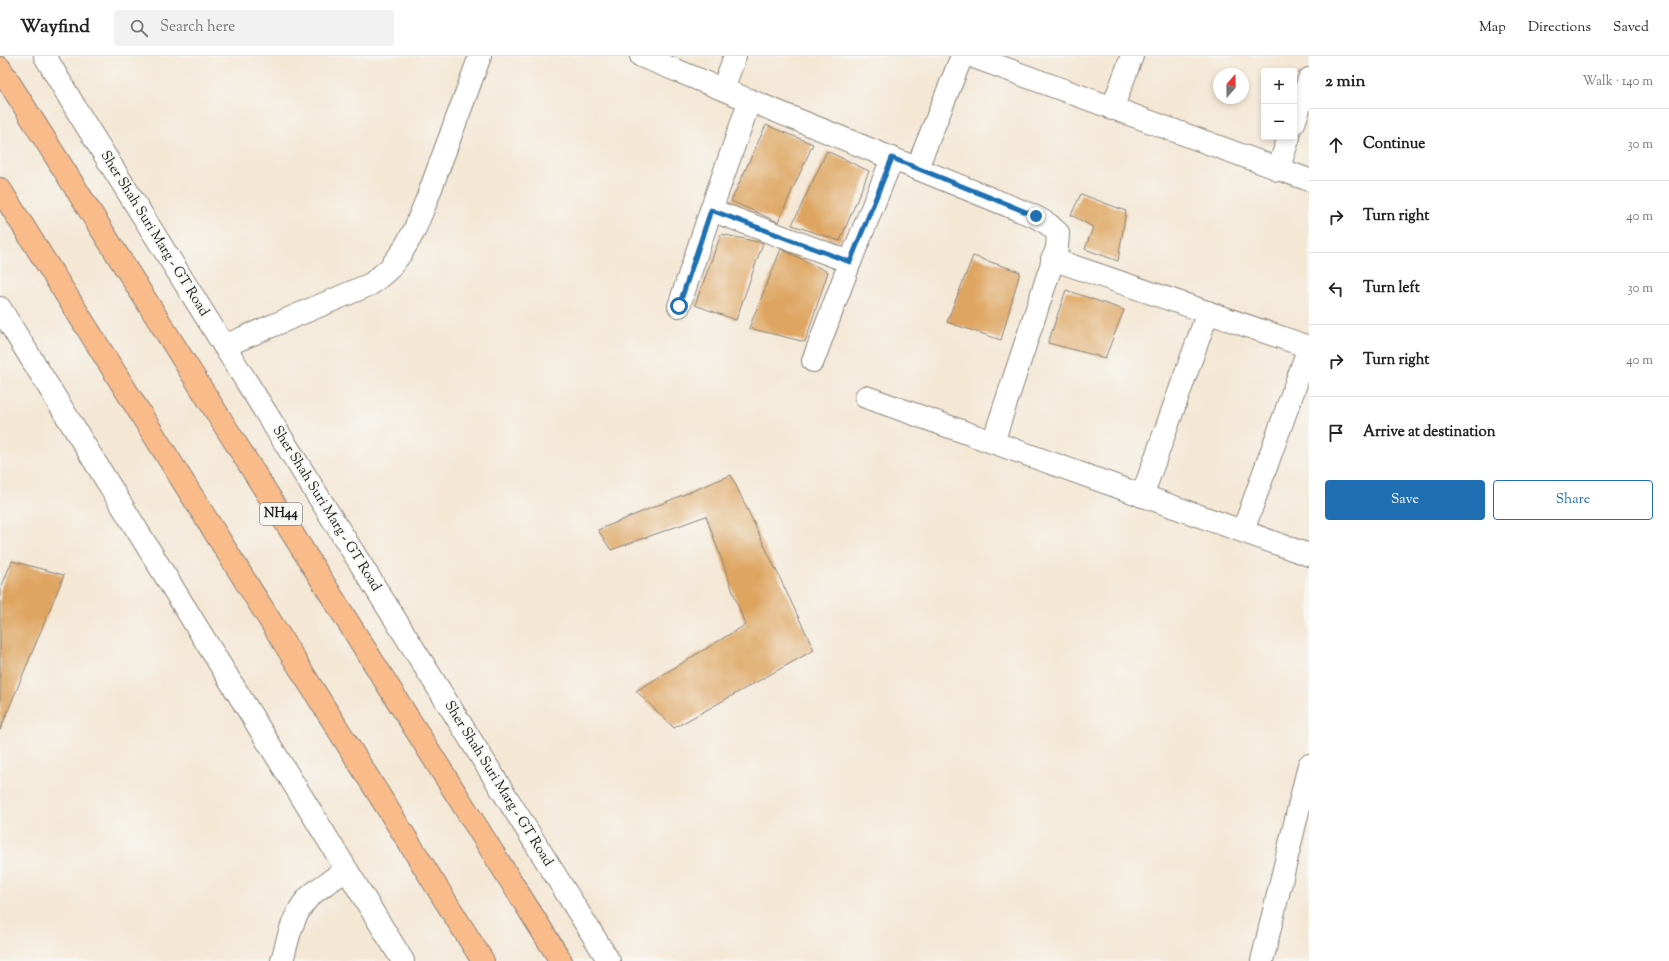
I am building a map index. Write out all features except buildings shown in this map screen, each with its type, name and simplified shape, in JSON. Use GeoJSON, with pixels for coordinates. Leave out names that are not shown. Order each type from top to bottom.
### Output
{"type":"FeatureCollection","features":[{"type":"Feature","properties":{"kind":"highway","name":"NH44"},"geometry":{"type":"LineString","coordinates":[[0,68],[561,961]]}},
{"type":"Feature","properties":{"kind":"highway"},"geometry":{"type":"LineString","coordinates":[[0,189],[483,961]]}},
{"type":"Feature","properties":{"kind":"street","name":"Sher Shah Suri Marg - GT Road"},"geometry":{"type":"LineString","coordinates":[[45,56],[79,114],[609,961]]}},
{"type":"Feature","properties":{"kind":"street"},"geometry":{"type":"LineString","coordinates":[[224,346],[371,284],[389,269],[402,252],[414,231],[480,56]]}},
{"type":"Feature","properties":{"kind":"street"},"geometry":{"type":"LineString","coordinates":[[641,56],[1036,216],[1058,233],[1057,248],[1052,259],[993,442]]}},
{"type":"Feature","properties":{"kind":"street"},"geometry":{"type":"LineString","coordinates":[[723,89],[735,56]]}},
{"type":"Feature","properties":{"kind":"street"},"geometry":{"type":"LineString","coordinates":[[917,168],[962,56]]}},
{"type":"Feature","properties":{"kind":"street"},"geometry":{"type":"LineString","coordinates":[[971,56],[1278,170],[1309,180]]}},
{"type":"Feature","properties":{"kind":"street"},"geometry":{"type":"LineString","coordinates":[[1112,109],[1132,56]]}},
{"type":"Feature","properties":{"kind":"street"},"geometry":{"type":"LineString","coordinates":[[1297,114],[1309,79]]}},
{"type":"Feature","properties":{"kind":"street"},"geometry":{"type":"LineString","coordinates":[[679,306],[750,100]]}},
{"type":"Feature","properties":{"kind":"street"},"geometry":{"type":"LineString","coordinates":[[1278,170],[1288,140]]}},
{"type":"Feature","properties":{"kind":"street"},"geometry":{"type":"LineString","coordinates":[[813,361],[850,262],[892,158]]}},
{"type":"Feature","properties":{"kind":"street"},"geometry":{"type":"LineString","coordinates":[[711,210],[850,262]]}},
{"type":"Feature","properties":{"kind":"street"},"geometry":{"type":"LineString","coordinates":[[1052,259],[1309,347],[1243,531]]}},
{"type":"Feature","properties":{"kind":"street"},"geometry":{"type":"LineString","coordinates":[[0,308],[403,961]]}},
{"type":"Feature","properties":{"kind":"street"},"geometry":{"type":"LineString","coordinates":[[1142,496],[1208,312]]}},
{"type":"Feature","properties":{"kind":"street"},"geometry":{"type":"LineString","coordinates":[[866,397],[1309,555]]}},
{"type":"Feature","properties":{"kind":"street"},"geometry":{"type":"LineString","coordinates":[[1262,961],[1309,765]]}},
{"type":"Feature","properties":{"kind":"street"},"geometry":{"type":"LineString","coordinates":[[282,961],[292,924],[300,908],[309,897],[346,870]]}},
{"type":"Feature","properties":{"kind":"route"},"geometry":{"type":"LineString","coordinates":[[679,306],[711,210],[850,262],[892,158],[1036,216]]}}]}
